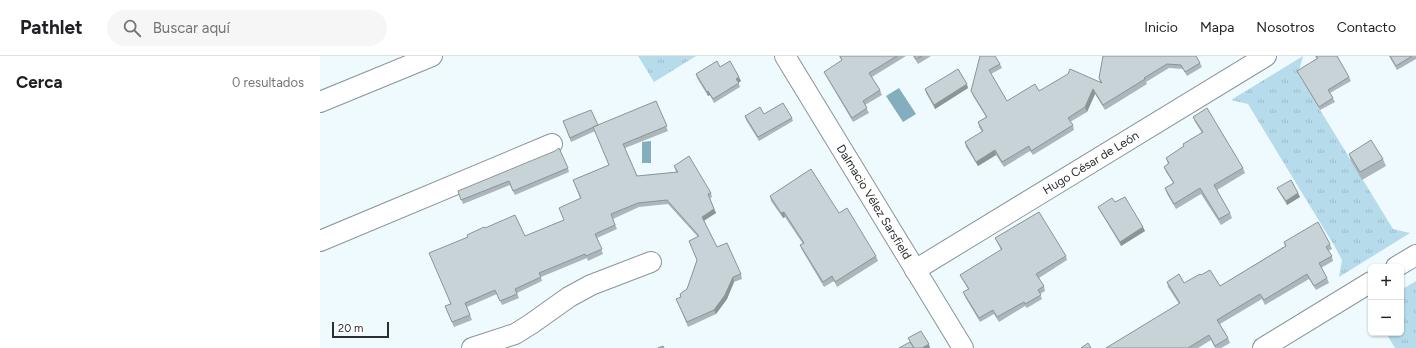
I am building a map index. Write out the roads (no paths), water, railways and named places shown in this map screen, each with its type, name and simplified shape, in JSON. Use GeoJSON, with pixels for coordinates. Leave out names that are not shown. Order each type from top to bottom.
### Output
{"type":"FeatureCollection","features":[{"type":"Feature","properties":{"kind":"street"},"geometry":{"type":"LineString","coordinates":[[320,102],[432,56]]}},
{"type":"Feature","properties":{"kind":"street","name":"Dalmacio Vélez Sarsfield"},"geometry":{"type":"LineString","coordinates":[[785,56],[963,348]]}},
{"type":"Feature","properties":{"kind":"street","name":"Hugo César de León"},"geometry":{"type":"LineString","coordinates":[[915,270],[1266,56]]}},
{"type":"Feature","properties":{"kind":"street"},"geometry":{"type":"LineString","coordinates":[[320,241],[552,144]]}},
{"type":"Feature","properties":{"kind":"street"},"geometry":{"type":"LineString","coordinates":[[1401,264],[1416,255]]}},
{"type":"Feature","properties":{"kind":"street"},"geometry":{"type":"LineString","coordinates":[[472,348],[515,334],[532,324],[568,297],[591,285],[651,262]]}},
{"type":"Feature","properties":{"kind":"street"},"geometry":{"type":"LineString","coordinates":[[1263,348],[1368,284]]}}]}
